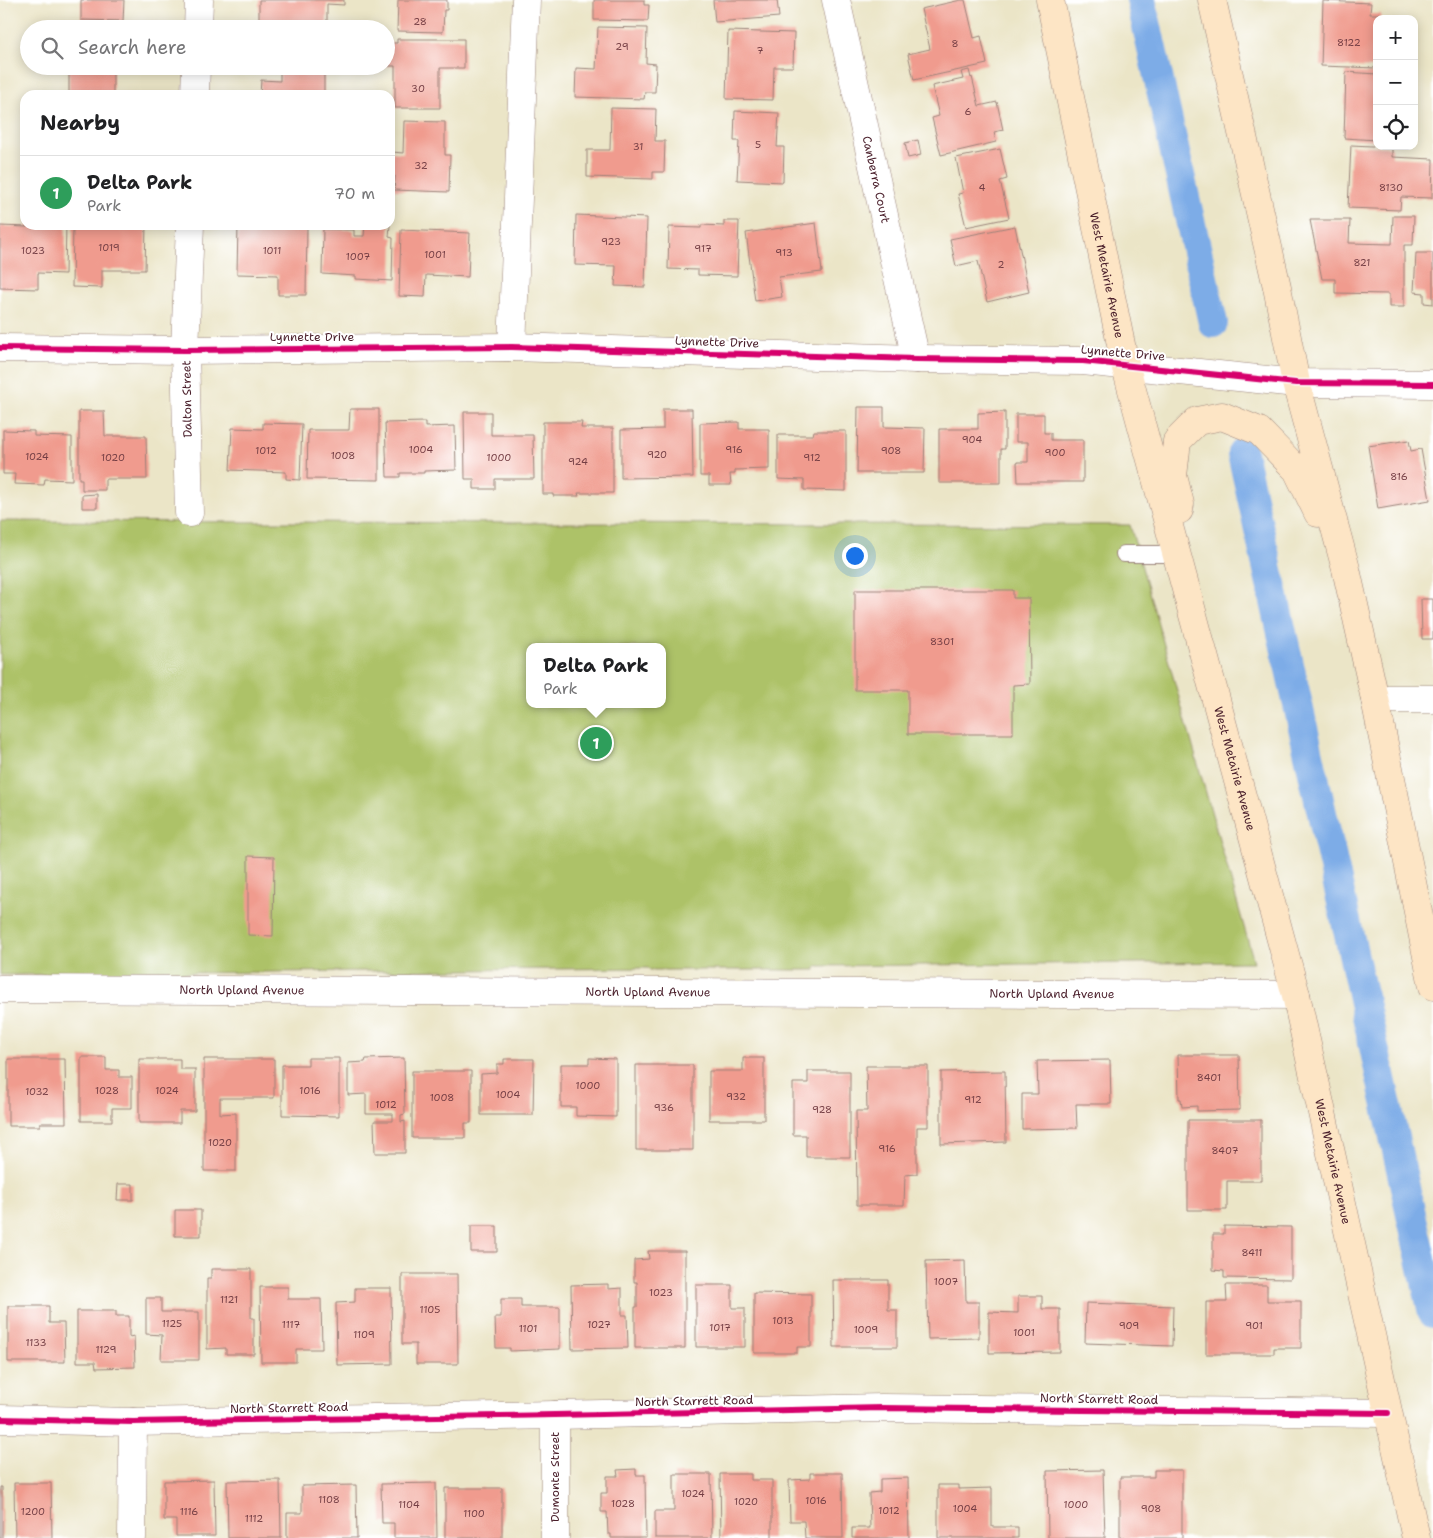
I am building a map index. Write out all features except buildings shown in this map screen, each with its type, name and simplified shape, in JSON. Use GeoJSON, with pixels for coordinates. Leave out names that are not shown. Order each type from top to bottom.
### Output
{"type":"FeatureCollection","features":[{"type":"Feature","properties":{"kind":"main road","name":"West Metairie Avenue"},"geometry":{"type":"LineString","coordinates":[[1050,0],[1125,364],[1296,995],[1416,1538]]}},
{"type":"Feature","properties":{"kind":"main road"},"geometry":{"type":"LineString","coordinates":[[1212,0],[1277,287],[1296,383],[1346,569],[1375,699],[1433,986]]}},
{"type":"Feature","properties":{"kind":"main road"},"geometry":{"type":"LineString","coordinates":[[1175,554],[1180,504],[1173,476],[1177,441],[1197,421],[1222,416],[1259,430],[1297,470],[1346,569]]}},
{"type":"Feature","properties":{"kind":"street"},"geometry":{"type":"LineString","coordinates":[[198,20],[199,0]]}},
{"type":"Feature","properties":{"kind":"street"},"geometry":{"type":"LineString","coordinates":[[512,347],[526,0]]}},
{"type":"Feature","properties":{"kind":"street","name":"Canberra Court"},"geometry":{"type":"LineString","coordinates":[[836,0],[916,359]]}},
{"type":"Feature","properties":{"kind":"street"},"geometry":{"type":"LineString","coordinates":[[195,90],[196,75]]}},
{"type":"Feature","properties":{"kind":"street","name":"Dalton Street"},"geometry":{"type":"LineString","coordinates":[[189,513],[185,350],[190,230]]}},
{"type":"Feature","properties":{"kind":"street","name":"Lynnette Drive"},"geometry":{"type":"LineString","coordinates":[[0,348],[185,350],[512,347],[916,359],[1083,361],[1296,383],[1433,384]]}},
{"type":"Feature","properties":{"kind":"street"},"geometry":{"type":"LineString","coordinates":[[1375,699],[1433,699]]}},
{"type":"Feature","properties":{"kind":"street","name":"North Upland Avenue"},"geometry":{"type":"LineString","coordinates":[[0,989],[1296,995]]}},
{"type":"Feature","properties":{"kind":"street","name":"North Starrett Road"},"geometry":{"type":"LineString","coordinates":[[0,1419],[132,1422],[882,1408],[1388,1413]]}},
{"type":"Feature","properties":{"kind":"street","name":"Dumonte Street"},"geometry":{"type":"LineString","coordinates":[[555,1415],[555,1538]]}},
{"type":"Feature","properties":{"kind":"street"},"geometry":{"type":"LineString","coordinates":[[132,1422],[132,1538]]}},
{"type":"Feature","properties":{"kind":"lane"},"geometry":{"type":"LineString","coordinates":[[1124,554],[1175,554]]}},
{"type":"Feature","properties":{"kind":"green space"},"geometry":{"type":"Polygon","coordinates":[[[0,521],[1130,525],[1254,962],[816,966],[816,970],[650,970],[648,968],[0,975],[0,521]]]}},
{"type":"Feature","properties":{"kind":"waterway"},"geometry":{"type":"LineString","coordinates":[[1141,0],[1213,323]]}},
{"type":"Feature","properties":{"kind":"waterway"},"geometry":{"type":"LineString","coordinates":[[1242,453],[1433,1313]]}},
{"type":"Feature","properties":{"kind":"cycle path"},"geometry":{"type":"LineString","coordinates":[[0,348],[185,350],[512,347],[916,359],[1083,361],[1296,383],[1433,384]]}},
{"type":"Feature","properties":{"kind":"cycle path"},"geometry":{"type":"LineString","coordinates":[[0,1419],[133,1422],[882,1408],[1388,1413]]}},
{"type":"Feature","properties":{"kind":"place","name":"Delta Park"},"geometry":{"type":"Point","coordinates":[596,743]}}]}
